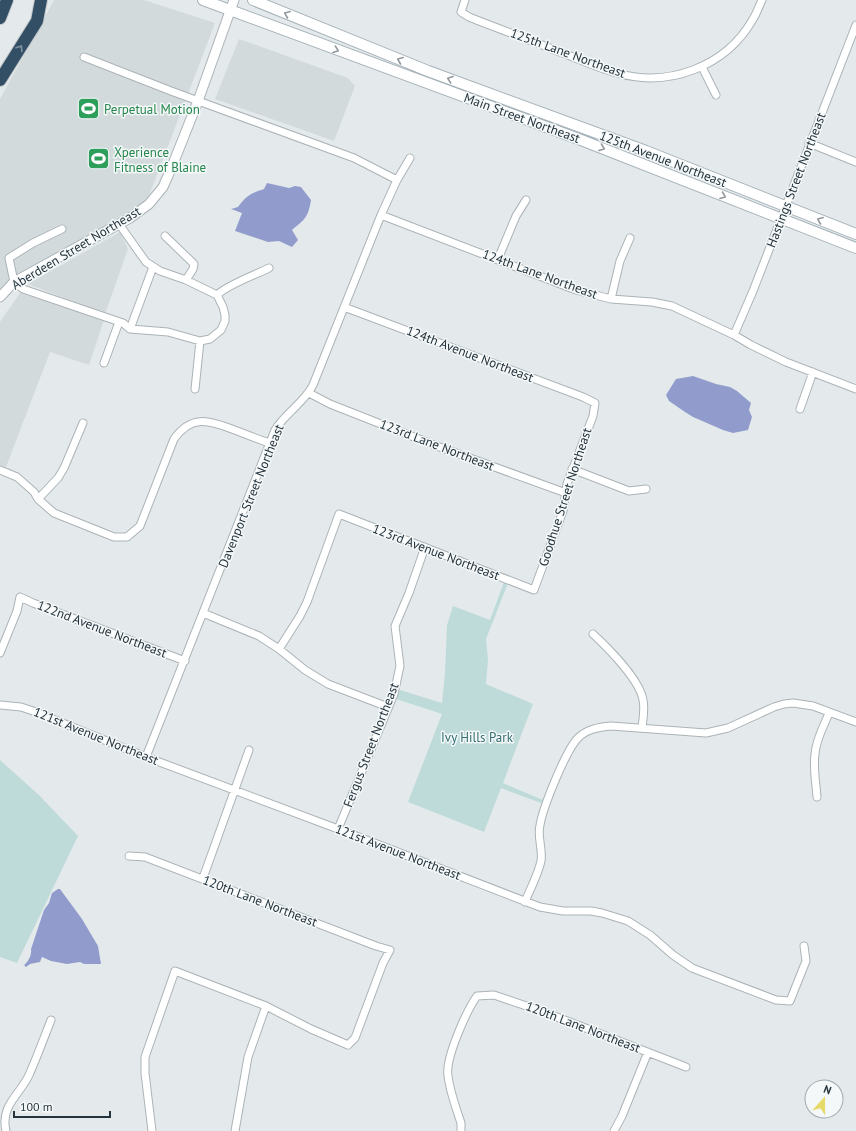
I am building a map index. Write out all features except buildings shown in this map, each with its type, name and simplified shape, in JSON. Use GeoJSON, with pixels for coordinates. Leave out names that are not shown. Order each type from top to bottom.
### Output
{"type":"FeatureCollection","features":[{"type":"Feature","properties":{"kind":"highway"},"geometry":{"type":"LineString","coordinates":[[0,18],[7,0]]}},
{"type":"Feature","properties":{"kind":"highway"},"geometry":{"type":"LineString","coordinates":[[0,80],[37,21],[41,0]]}},
{"type":"Feature","properties":{"kind":"highway"},"geometry":{"type":"LineString","coordinates":[[37,21],[42,18],[51,0]]}},
{"type":"Feature","properties":{"kind":"main road","name":"Main Street Northeast"},"geometry":{"type":"LineString","coordinates":[[203,0],[576,138],[856,248]]}},
{"type":"Feature","properties":{"kind":"main road","name":"125th Avenue Northeast"},"geometry":{"type":"LineString","coordinates":[[253,0],[428,71],[646,151],[856,234]]}},
{"type":"Feature","properties":{"kind":"street","name":"Aberdeen Street Northeast"},"geometry":{"type":"LineString","coordinates":[[0,297],[14,282],[130,218],[149,204],[163,187],[172,169],[198,101],[234,0]]}},
{"type":"Feature","properties":{"kind":"street","name":"125th Lane Northeast"},"geometry":{"type":"LineString","coordinates":[[464,0],[461,12],[469,17],[617,73],[644,78],[669,77],[702,67]]}},
{"type":"Feature","properties":{"kind":"street"},"geometry":{"type":"LineString","coordinates":[[716,95],[702,67],[716,60],[742,36],[753,20],[762,0]]}},
{"type":"Feature","properties":{"kind":"street","name":"Hastings Street Northeast"},"geometry":{"type":"LineString","coordinates":[[734,335],[753,291],[809,143],[856,25]]}},
{"type":"Feature","properties":{"kind":"street"},"geometry":{"type":"LineString","coordinates":[[84,57],[198,101],[354,158],[397,180]]}},
{"type":"Feature","properties":{"kind":"street"},"geometry":{"type":"LineString","coordinates":[[809,143],[856,162]]}},
{"type":"Feature","properties":{"kind":"street","name":"Davenport Street Northeast"},"geometry":{"type":"LineString","coordinates":[[146,757],[270,443],[280,422],[309,393],[380,215],[397,180],[410,158]]}},
{"type":"Feature","properties":{"kind":"street"},"geometry":{"type":"LineString","coordinates":[[498,259],[516,216],[526,200]]}},
{"type":"Feature","properties":{"kind":"street","name":"124th Lane Northeast"},"geometry":{"type":"LineString","coordinates":[[380,215],[576,290],[611,299],[652,302],[672,306],[734,335],[758,349],[856,388]]}},
{"type":"Feature","properties":{"kind":"street"},"geometry":{"type":"LineString","coordinates":[[62,229],[33,243],[9,258],[14,282],[23,289],[123,323],[130,329],[168,332],[200,341],[210,339],[221,330],[225,321],[223,306],[216,295],[186,280],[160,271],[146,262],[119,224]]}},
{"type":"Feature","properties":{"kind":"street"},"geometry":{"type":"LineString","coordinates":[[165,236],[194,264],[193,269],[186,280]]}},
{"type":"Feature","properties":{"kind":"street"},"geometry":{"type":"LineString","coordinates":[[611,299],[612,289],[620,261],[630,238]]}},
{"type":"Feature","properties":{"kind":"street"},"geometry":{"type":"LineString","coordinates":[[130,329],[153,267]]}},
{"type":"Feature","properties":{"kind":"street"},"geometry":{"type":"LineString","coordinates":[[216,295],[220,291],[269,268]]}},
{"type":"Feature","properties":{"kind":"street","name":"124th Avenue Northeast"},"geometry":{"type":"LineString","coordinates":[[344,307],[583,397],[595,403]]}},
{"type":"Feature","properties":{"kind":"street"},"geometry":{"type":"LineString","coordinates":[[104,363],[119,322]]}},
{"type":"Feature","properties":{"kind":"street"},"geometry":{"type":"LineString","coordinates":[[195,389],[200,341]]}},
{"type":"Feature","properties":{"kind":"street"},"geometry":{"type":"LineString","coordinates":[[800,409],[813,372]]}},
{"type":"Feature","properties":{"kind":"street","name":"123rd Lane Northeast"},"geometry":{"type":"LineString","coordinates":[[309,393],[330,404],[434,445],[566,493]]}},
{"type":"Feature","properties":{"kind":"street","name":"Goodhue Street Northeast"},"geometry":{"type":"LineString","coordinates":[[534,590],[563,511],[567,484],[593,416],[595,403]]}},
{"type":"Feature","properties":{"kind":"street"},"geometry":{"type":"LineString","coordinates":[[0,470],[16,478],[34,492],[38,499],[54,513],[114,537],[127,537],[140,526],[174,439],[183,428],[189,424],[204,421],[212,422],[270,443]]}},
{"type":"Feature","properties":{"kind":"street"},"geometry":{"type":"LineString","coordinates":[[38,499],[58,478],[64,468],[83,423]]}},
{"type":"Feature","properties":{"kind":"street"},"geometry":{"type":"LineString","coordinates":[[572,469],[629,491],[646,489]]}},
{"type":"Feature","properties":{"kind":"street","name":"123rd Avenue Northeast"},"geometry":{"type":"LineString","coordinates":[[279,649],[307,602],[339,514],[534,590]]}},
{"type":"Feature","properties":{"kind":"street","name":"Fergus Street Northeast"},"geometry":{"type":"LineString","coordinates":[[338,828],[394,694],[400,666],[395,626],[409,593],[425,547]]}},
{"type":"Feature","properties":{"kind":"street","name":"122nd Avenue Northeast"},"geometry":{"type":"LineString","coordinates":[[0,653],[17,611],[20,597],[184,661]]}},
{"type":"Feature","properties":{"kind":"street"},"geometry":{"type":"LineString","coordinates":[[203,613],[259,636],[279,649],[305,670],[328,684],[388,707]]}},
{"type":"Feature","properties":{"kind":"street"},"geometry":{"type":"LineString","coordinates":[[593,634],[604,644],[631,676],[639,689],[643,698],[644,710],[642,728]]}},
{"type":"Feature","properties":{"kind":"street"},"geometry":{"type":"LineString","coordinates":[[526,902],[541,862],[539,826],[546,804],[569,750],[579,737],[586,732],[600,727],[611,726],[706,733],[728,728],[774,707],[794,703],[813,706],[856,722]]}},
{"type":"Feature","properties":{"kind":"street","name":"121st Avenue Northeast"},"geometry":{"type":"LineString","coordinates":[[0,705],[21,707],[33,711],[146,757],[338,828],[526,902],[563,911],[591,911],[614,916],[640,928],[650,935],[672,956],[692,968],[776,1000],[790,1001],[806,961],[804,946]]}},
{"type":"Feature","properties":{"kind":"street"},"geometry":{"type":"LineString","coordinates":[[817,797],[814,768],[815,753],[829,712]]}},
{"type":"Feature","properties":{"kind":"street"},"geometry":{"type":"LineString","coordinates":[[203,878],[249,750]]}},
{"type":"Feature","properties":{"kind":"street","name":"120th Lane Northeast"},"geometry":{"type":"LineString","coordinates":[[129,856],[145,857],[203,878],[376,946],[390,950],[383,963],[355,1038],[348,1049],[266,1006]]}},
{"type":"Feature","properties":{"kind":"street"},"geometry":{"type":"LineString","coordinates":[[152,1131],[145,1073],[145,1057],[175,971],[189,978],[266,1006],[248,1057],[235,1131]]}},
{"type":"Feature","properties":{"kind":"street","name":"120th Lane Northeast"},"geometry":{"type":"LineString","coordinates":[[461,1131],[461,1123],[447,1074],[450,1055],[471,1004],[478,996],[494,995],[544,1012],[686,1067]]}},
{"type":"Feature","properties":{"kind":"street"},"geometry":{"type":"LineString","coordinates":[[6,1131],[6,1117],[8,1109],[12,1100],[27,1080],[51,1020]]}},
{"type":"Feature","properties":{"kind":"street"},"geometry":{"type":"LineString","coordinates":[[614,1131],[622,1116],[648,1052]]}},
{"type":"Feature","properties":{"kind":"shaded area"},"geometry":{"type":"Polygon","coordinates":[[[54,0],[144,0],[215,23],[147,201],[10,281],[0,294],[0,99],[54,0]]]}},
{"type":"Feature","properties":{"kind":"shaded area"},"geometry":{"type":"Polygon","coordinates":[[[239,39],[348,78],[355,86],[334,141],[215,99],[239,39]]]}},
{"type":"Feature","properties":{"kind":"shaded area"},"geometry":{"type":"Polygon","coordinates":[[[120,232],[128,249],[105,314],[28,284],[120,232]]]}},
{"type":"Feature","properties":{"kind":"shaded area"},"geometry":{"type":"Polygon","coordinates":[[[20,293],[104,320],[89,365],[50,352],[6,467],[0,465],[0,322],[20,293]]]}},
{"type":"Feature","properties":{"kind":"green space","name":"Ivy Hills Park"},"geometry":{"type":"Polygon","coordinates":[[[504,582],[508,583],[486,639],[488,660],[486,684],[533,704],[503,783],[543,800],[541,803],[501,788],[484,832],[408,802],[442,714],[396,699],[400,690],[442,703],[447,625],[453,606],[490,620],[504,582]]]}},
{"type":"Feature","properties":{"kind":"green space"},"geometry":{"type":"Polygon","coordinates":[[[0,760],[40,796],[78,836],[17,963],[0,957],[0,760]]]}},
{"type":"Feature","properties":{"kind":"water"},"geometry":{"type":"Polygon","coordinates":[[[267,183],[289,188],[295,186],[301,187],[311,200],[309,211],[305,218],[292,230],[298,240],[292,247],[279,241],[268,242],[235,231],[242,213],[231,209],[238,207],[249,195],[264,189],[267,183]]]}},
{"type":"Feature","properties":{"kind":"water"},"geometry":{"type":"Polygon","coordinates":[[[693,376],[730,387],[751,403],[749,410],[752,417],[748,430],[733,433],[723,430],[693,417],[669,401],[666,395],[676,379],[693,376]]]}},
{"type":"Feature","properties":{"kind":"water"},"geometry":{"type":"Polygon","coordinates":[[[60,889],[82,919],[98,946],[101,964],[84,964],[80,962],[67,964],[51,961],[42,957],[40,962],[30,964],[26,967],[24,965],[30,956],[44,910],[49,903],[52,893],[60,889]]]}},
{"type":"Feature","properties":{"kind":"place","name":"Perpetual Motion"},"geometry":{"type":"Point","coordinates":[89,109]}},
{"type":"Feature","properties":{"kind":"place","name":"Xperience Fitness of Blaine"},"geometry":{"type":"Point","coordinates":[98,159]}}]}
